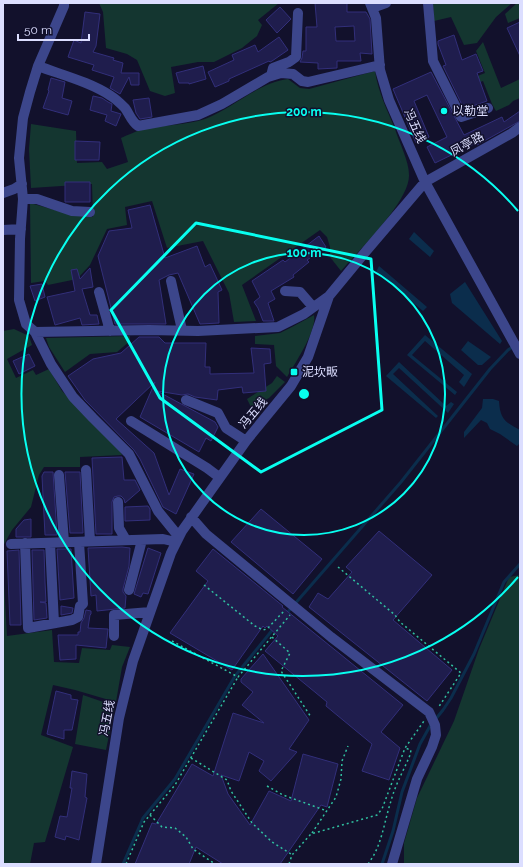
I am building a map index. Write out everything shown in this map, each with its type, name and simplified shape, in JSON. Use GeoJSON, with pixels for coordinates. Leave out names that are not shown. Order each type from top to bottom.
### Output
{"type":"FeatureCollection","features":[{"type":"Feature","properties":{"kind":"street"},"geometry":{"type":"LineString","coordinates":[[64,3],[38,66],[23,118],[19,158],[23,199],[19,300],[26,324],[35,332],[51,364],[74,397],[129,454],[158,511],[178,540]]}},
{"type":"Feature","properties":{"kind":"street"},"geometry":{"type":"LineString","coordinates":[[371,6],[386,3]]}},
{"type":"Feature","properties":{"kind":"street"},"geometry":{"type":"LineString","coordinates":[[428,3],[433,61],[461,117],[488,108]]}},
{"type":"Feature","properties":{"kind":"street","name":"冯五线"},"geometry":{"type":"LineString","coordinates":[[96,864],[119,718],[133,661],[171,553],[191,517],[219,477],[246,441],[292,386],[308,357],[329,296],[425,182],[389,100],[380,65],[376,18],[371,6]]}},
{"type":"Feature","properties":{"kind":"street"},"geometry":{"type":"LineString","coordinates":[[271,76],[273,68],[289,62],[296,57],[298,13]]}},
{"type":"Feature","properties":{"kind":"street"},"geometry":{"type":"LineString","coordinates":[[38,66],[92,86],[111,96],[125,109],[132,122],[138,126],[198,115],[222,104],[271,76],[281,73],[293,74],[302,81],[308,82],[380,65]]}},
{"type":"Feature","properties":{"kind":"street","name":"凤亭路"},"geometry":{"type":"LineString","coordinates":[[425,182],[520,127]]}},
{"type":"Feature","properties":{"kind":"street"},"geometry":{"type":"LineString","coordinates":[[425,182],[520,354]]}},
{"type":"Feature","properties":{"kind":"street"},"geometry":{"type":"LineString","coordinates":[[3,193],[22,184]]}},
{"type":"Feature","properties":{"kind":"street"},"geometry":{"type":"LineString","coordinates":[[23,199],[37,199],[72,211],[90,212]]}},
{"type":"Feature","properties":{"kind":"street"},"geometry":{"type":"LineString","coordinates":[[3,230],[21,229]]}},
{"type":"Feature","properties":{"kind":"street"},"geometry":{"type":"LineString","coordinates":[[171,281],[182,330]]}},
{"type":"Feature","properties":{"kind":"street"},"geometry":{"type":"LineString","coordinates":[[285,291],[300,292],[313,307]]}},
{"type":"Feature","properties":{"kind":"street"},"geometry":{"type":"LineString","coordinates":[[99,292],[110,331]]}},
{"type":"Feature","properties":{"kind":"street"},"geometry":{"type":"LineString","coordinates":[[35,332],[278,327],[304,314],[329,296]]}},
{"type":"Feature","properties":{"kind":"street"},"geometry":{"type":"LineString","coordinates":[[186,400],[218,413],[226,428],[246,441]]}},
{"type":"Feature","properties":{"kind":"street"},"geometry":{"type":"LineString","coordinates":[[131,421],[219,477]]}},
{"type":"Feature","properties":{"kind":"street"},"geometry":{"type":"LineString","coordinates":[[86,470],[90,541]]}},
{"type":"Feature","properties":{"kind":"street"},"geometry":{"type":"LineString","coordinates":[[59,475],[64,542]]}},
{"type":"Feature","properties":{"kind":"street"},"geometry":{"type":"LineString","coordinates":[[118,502],[119,528],[126,540]]}},
{"type":"Feature","properties":{"kind":"street"},"geometry":{"type":"LineString","coordinates":[[191,517],[206,534],[430,714],[435,725],[436,735],[432,747],[416,779],[392,864]]}},
{"type":"Feature","properties":{"kind":"street"},"geometry":{"type":"LineString","coordinates":[[11,544],[163,539],[178,540]]}},
{"type":"Feature","properties":{"kind":"street"},"geometry":{"type":"LineString","coordinates":[[129,590],[142,540]]}},
{"type":"Feature","properties":{"kind":"street"},"geometry":{"type":"LineString","coordinates":[[50,542],[54,623]]}},
{"type":"Feature","properties":{"kind":"street"},"geometry":{"type":"LineString","coordinates":[[25,543],[28,628],[72,620],[78,617],[80,606],[83,604],[79,542]]}},
{"type":"Feature","properties":{"kind":"street"},"geometry":{"type":"LineString","coordinates":[[114,636],[114,615],[150,612]]}},
{"type":"Feature","properties":{"kind":"path"},"geometry":{"type":"LineString","coordinates":[[311,834],[322,829],[377,815],[382,808],[405,748],[420,724],[438,707],[461,673],[338,567]]}},
{"type":"Feature","properties":{"kind":"path"},"geometry":{"type":"LineString","coordinates":[[204,585],[255,626],[263,630],[267,630],[294,606]]}},
{"type":"Feature","properties":{"kind":"path"},"geometry":{"type":"LineString","coordinates":[[126,864],[144,822],[175,785],[238,677],[272,637],[294,606]]}},
{"type":"Feature","properties":{"kind":"path"},"geometry":{"type":"LineString","coordinates":[[272,637],[290,653],[280,670],[311,717]]}},
{"type":"Feature","properties":{"kind":"path"},"geometry":{"type":"LineString","coordinates":[[172,641],[238,677]]}},
{"type":"Feature","properties":{"kind":"path"},"geometry":{"type":"LineString","coordinates":[[289,864],[292,855],[311,834],[336,797],[341,779],[342,761],[348,746]]}},
{"type":"Feature","properties":{"kind":"path"},"geometry":{"type":"LineString","coordinates":[[368,864],[374,857],[391,800],[410,755],[411,750],[405,748]]}},
{"type":"Feature","properties":{"kind":"path"},"geometry":{"type":"LineString","coordinates":[[191,758],[227,780],[231,790],[252,822],[272,842],[292,855]]}},
{"type":"Feature","properties":{"kind":"path"},"geometry":{"type":"LineString","coordinates":[[266,786],[283,795],[327,811]]}},
{"type":"Feature","properties":{"kind":"path"},"geometry":{"type":"LineString","coordinates":[[150,815],[162,827],[175,828],[186,836],[193,849],[215,864]]}},
{"type":"Feature","properties":{"kind":"highlighted area"},"geometry":{"type":"Polygon","coordinates":[[[196,223],[371,259],[382,410],[261,472],[160,398],[111,310],[196,223]]]}},
{"type":"Feature","properties":{"kind":"green space"},"geometry":{"type":"Polygon","coordinates":[[[99,3],[279,3],[258,20],[262,25],[257,36],[242,48],[214,62],[198,62],[171,67],[175,93],[165,96],[150,91],[137,60],[127,54],[106,48],[103,12],[99,3]]]}},
{"type":"Feature","properties":{"kind":"green space"},"geometry":{"type":"Polygon","coordinates":[[[433,3],[512,3],[496,17],[477,43],[464,45],[451,17],[434,21],[433,3]]]}},
{"type":"Feature","properties":{"kind":"green space"},"geometry":{"type":"Polygon","coordinates":[[[517,3],[520,3],[520,18],[508,23],[505,14],[517,3]]]}},
{"type":"Feature","properties":{"kind":"green space"},"geometry":{"type":"Polygon","coordinates":[[[483,42],[501,88],[520,79],[520,98],[496,111],[483,81],[459,89],[458,84],[485,73],[476,51],[483,42]]]}},
{"type":"Feature","properties":{"kind":"green space"},"geometry":{"type":"Polygon","coordinates":[[[375,71],[376,79],[406,158],[409,175],[407,186],[392,212],[341,271],[330,257],[330,247],[327,237],[320,230],[242,285],[256,321],[234,322],[229,293],[203,241],[167,248],[152,201],[125,207],[127,225],[107,229],[90,265],[77,279],[48,285],[45,281],[31,283],[30,203],[62,212],[93,217],[92,184],[31,188],[29,149],[31,124],[76,131],[77,163],[102,162],[107,169],[128,162],[121,138],[138,131],[191,123],[205,119],[226,109],[266,85],[277,81],[288,79],[300,88],[309,89],[375,71]]]}},
{"type":"Feature","properties":{"kind":"green space"},"geometry":{"type":"Polygon","coordinates":[[[314,315],[314,322],[309,338],[287,377],[276,366],[274,345],[255,344],[255,336],[280,333],[314,315]]]}},
{"type":"Feature","properties":{"kind":"green space"},"geometry":{"type":"Polygon","coordinates":[[[14,329],[29,336],[32,345],[7,359],[16,378],[33,370],[36,375],[49,369],[62,391],[118,447],[122,455],[80,457],[80,467],[44,467],[39,475],[31,507],[12,530],[3,546],[3,331],[14,329]]]}},
{"type":"Feature","properties":{"kind":"green space"},"geometry":{"type":"Polygon","coordinates":[[[130,336],[130,341],[117,352],[90,354],[65,372],[49,347],[46,338],[130,336]]]}},
{"type":"Feature","properties":{"kind":"green space"},"geometry":{"type":"Polygon","coordinates":[[[277,376],[285,382],[269,398],[251,407],[247,399],[272,383],[277,376]]]}},
{"type":"Feature","properties":{"kind":"green space"},"geometry":{"type":"Polygon","coordinates":[[[3,566],[7,636],[52,630],[54,662],[79,663],[82,648],[110,650],[112,645],[130,647],[122,667],[116,702],[53,685],[41,735],[73,747],[45,842],[34,843],[30,864],[3,864],[3,566]]]}},
{"type":"Feature","properties":{"kind":"green space"},"geometry":{"type":"Polygon","coordinates":[[[520,575],[520,864],[404,864],[404,843],[417,798],[454,721],[479,649],[509,577],[520,575]]]}},
{"type":"Feature","properties":{"kind":"green space"},"geometry":{"type":"Polygon","coordinates":[[[83,695],[115,706],[106,750],[75,744],[83,695]]]}},
{"type":"Feature","properties":{"kind":"water"},"geometry":{"type":"Polygon","coordinates":[[[414,232],[434,251],[430,257],[409,239],[414,232]]]}},
{"type":"Feature","properties":{"kind":"water"},"geometry":{"type":"Polygon","coordinates":[[[379,266],[427,307],[423,311],[376,272],[379,266]]]}},
{"type":"Feature","properties":{"kind":"water"},"geometry":{"type":"Polygon","coordinates":[[[465,282],[502,341],[500,344],[452,303],[450,294],[465,282]]]}},
{"type":"Feature","properties":{"kind":"water"},"geometry":{"type":"Polygon","coordinates":[[[425,335],[472,374],[464,387],[459,382],[464,375],[425,341],[412,355],[457,392],[455,395],[407,355],[425,335]]]}},
{"type":"Feature","properties":{"kind":"water"},"geometry":{"type":"Polygon","coordinates":[[[468,341],[491,357],[482,365],[478,365],[461,350],[468,341]]]}},
{"type":"Feature","properties":{"kind":"water"},"geometry":{"type":"Polygon","coordinates":[[[399,362],[446,406],[451,402],[454,404],[448,413],[399,368],[393,374],[438,416],[436,418],[386,376],[399,362]]]}},
{"type":"Feature","properties":{"kind":"water"},"geometry":{"type":"Polygon","coordinates":[[[483,399],[493,399],[499,401],[504,419],[520,430],[520,443],[517,446],[490,429],[487,423],[481,420],[464,438],[464,432],[482,408],[483,399]]]}},
{"type":"Feature","properties":{"kind":"building"},"geometry":{"type":"Polygon","coordinates":[[[315,3],[347,3],[347,12],[366,12],[370,19],[372,54],[360,53],[361,61],[337,61],[337,68],[318,69],[318,63],[300,62],[303,51],[306,51],[306,27],[317,27],[315,3]],[[354,26],[335,27],[336,41],[355,41],[354,26]]]}},
{"type":"Feature","properties":{"kind":"building"},"geometry":{"type":"Polygon","coordinates":[[[280,7],[291,19],[277,33],[266,20],[280,7]]]}},
{"type":"Feature","properties":{"kind":"building"},"geometry":{"type":"Polygon","coordinates":[[[85,12],[100,14],[96,46],[93,52],[114,58],[113,60],[123,63],[121,73],[139,73],[139,85],[131,85],[129,77],[120,94],[110,88],[114,77],[92,70],[94,65],[68,57],[74,40],[81,43],[85,12]]]}},
{"type":"Feature","properties":{"kind":"building"},"geometry":{"type":"Polygon","coordinates":[[[520,22],[520,56],[507,28],[520,22]]]}},
{"type":"Feature","properties":{"kind":"building"},"geometry":{"type":"Polygon","coordinates":[[[454,35],[462,60],[476,54],[483,71],[477,73],[487,101],[464,109],[443,66],[446,65],[438,44],[438,41],[454,35]]]}},
{"type":"Feature","properties":{"kind":"building"},"geometry":{"type":"Polygon","coordinates":[[[279,37],[288,50],[272,61],[229,79],[229,81],[215,87],[208,72],[234,60],[232,55],[255,45],[258,52],[279,37]]]}},
{"type":"Feature","properties":{"kind":"building"},"geometry":{"type":"Polygon","coordinates":[[[203,66],[206,79],[189,84],[179,83],[176,73],[203,66]]]}},
{"type":"Feature","properties":{"kind":"building"},"geometry":{"type":"Polygon","coordinates":[[[431,72],[464,135],[502,117],[504,122],[520,111],[520,121],[477,145],[476,143],[435,163],[427,147],[447,137],[427,95],[414,101],[429,137],[416,143],[393,89],[431,72]]]}},
{"type":"Feature","properties":{"kind":"building"},"geometry":{"type":"Polygon","coordinates":[[[51,78],[65,82],[62,98],[72,101],[68,115],[43,108],[49,91],[51,78]]]}},
{"type":"Feature","properties":{"kind":"building"},"geometry":{"type":"Polygon","coordinates":[[[93,96],[102,98],[112,104],[111,111],[121,114],[116,126],[105,121],[107,115],[90,110],[93,96]]]}},
{"type":"Feature","properties":{"kind":"building"},"geometry":{"type":"Polygon","coordinates":[[[149,98],[152,117],[140,119],[136,113],[133,100],[149,98]]]}},
{"type":"Feature","properties":{"kind":"building"},"geometry":{"type":"Polygon","coordinates":[[[75,141],[100,142],[99,160],[75,160],[75,141]]]}},
{"type":"Feature","properties":{"kind":"building"},"geometry":{"type":"Polygon","coordinates":[[[65,182],[90,182],[90,202],[65,202],[65,182]]]}},
{"type":"Feature","properties":{"kind":"building"},"geometry":{"type":"Polygon","coordinates":[[[150,205],[165,258],[197,246],[205,267],[210,264],[222,290],[218,292],[219,323],[200,324],[178,273],[169,275],[159,280],[166,324],[115,324],[98,256],[109,231],[132,228],[128,210],[150,205]]]}},
{"type":"Feature","properties":{"kind":"building"},"geometry":{"type":"Polygon","coordinates":[[[319,236],[326,247],[307,260],[309,262],[293,275],[294,277],[271,291],[275,299],[268,303],[274,321],[263,321],[254,302],[260,297],[252,281],[283,260],[285,262],[319,236]]]}},
{"type":"Feature","properties":{"kind":"building"},"geometry":{"type":"Polygon","coordinates":[[[90,268],[93,287],[82,289],[90,315],[97,315],[99,324],[82,325],[80,318],[55,325],[47,297],[75,291],[71,270],[77,269],[80,279],[90,268]]]}},
{"type":"Feature","properties":{"kind":"building"},"geometry":{"type":"Polygon","coordinates":[[[42,284],[45,297],[35,301],[30,286],[42,284]]]}},
{"type":"Feature","properties":{"kind":"building"},"geometry":{"type":"Polygon","coordinates":[[[139,337],[159,337],[165,343],[206,343],[205,367],[210,367],[210,374],[254,373],[251,348],[270,349],[271,363],[264,364],[266,391],[243,393],[242,387],[218,390],[217,400],[195,397],[188,394],[182,395],[157,391],[215,422],[218,427],[211,441],[206,438],[199,452],[140,417],[155,382],[116,419],[154,453],[169,495],[180,469],[194,474],[176,514],[163,507],[140,459],[134,450],[85,400],[68,376],[93,359],[121,353],[139,337]]]}},
{"type":"Feature","properties":{"kind":"building"},"geometry":{"type":"Polygon","coordinates":[[[29,354],[35,366],[19,374],[13,361],[29,354]]]}},
{"type":"Feature","properties":{"kind":"building"},"geometry":{"type":"Polygon","coordinates":[[[122,457],[124,480],[135,480],[140,490],[125,503],[121,496],[114,497],[112,502],[112,534],[96,534],[92,458],[122,457]]]}},
{"type":"Feature","properties":{"kind":"building"},"geometry":{"type":"Polygon","coordinates":[[[44,472],[53,472],[57,535],[45,535],[42,476],[44,472]]]}},
{"type":"Feature","properties":{"kind":"building"},"geometry":{"type":"Polygon","coordinates":[[[65,472],[80,472],[83,533],[70,533],[65,472]]]}},
{"type":"Feature","properties":{"kind":"building"},"geometry":{"type":"Polygon","coordinates":[[[148,506],[150,509],[150,520],[125,521],[125,507],[148,506]]]}},
{"type":"Feature","properties":{"kind":"building"},"geometry":{"type":"Polygon","coordinates":[[[261,509],[322,559],[293,594],[231,542],[261,509]]]}},
{"type":"Feature","properties":{"kind":"building"},"geometry":{"type":"Polygon","coordinates":[[[31,519],[31,537],[16,537],[16,529],[24,520],[31,519]]]}},
{"type":"Feature","properties":{"kind":"building"},"geometry":{"type":"Polygon","coordinates":[[[379,531],[432,575],[393,620],[452,670],[427,701],[309,607],[318,593],[328,599],[352,572],[346,567],[379,531]]]}},
{"type":"Feature","properties":{"kind":"building"},"geometry":{"type":"Polygon","coordinates":[[[88,548],[130,548],[129,566],[123,589],[126,596],[125,608],[97,611],[96,595],[91,596],[88,548]]]}},
{"type":"Feature","properties":{"kind":"building"},"geometry":{"type":"Polygon","coordinates":[[[148,548],[161,553],[148,594],[143,593],[141,597],[134,594],[148,548]]]}},
{"type":"Feature","properties":{"kind":"building"},"geometry":{"type":"Polygon","coordinates":[[[57,549],[71,549],[74,598],[60,600],[57,549]]]}},
{"type":"Feature","properties":{"kind":"building"},"geometry":{"type":"Polygon","coordinates":[[[213,549],[403,705],[381,732],[400,748],[389,780],[362,771],[372,744],[326,706],[327,702],[265,651],[278,636],[267,626],[265,628],[263,626],[232,670],[170,633],[208,581],[196,571],[213,549]]]}},
{"type":"Feature","properties":{"kind":"building"},"geometry":{"type":"Polygon","coordinates":[[[19,550],[21,625],[10,625],[7,551],[19,550]]]}},
{"type":"Feature","properties":{"kind":"building"},"geometry":{"type":"Polygon","coordinates":[[[32,550],[44,550],[46,602],[40,602],[46,603],[47,618],[34,620],[32,550]]]}},
{"type":"Feature","properties":{"kind":"building"},"geometry":{"type":"Polygon","coordinates":[[[61,606],[73,608],[72,613],[61,615],[61,606]]]}},
{"type":"Feature","properties":{"kind":"building"},"geometry":{"type":"Polygon","coordinates":[[[86,610],[91,611],[88,628],[108,629],[106,648],[76,645],[76,659],[60,660],[58,635],[78,635],[86,610]]]}},
{"type":"Feature","properties":{"kind":"building"},"geometry":{"type":"Polygon","coordinates":[[[263,654],[309,720],[289,749],[297,752],[271,781],[259,771],[264,761],[249,752],[239,781],[221,775],[228,794],[250,825],[269,791],[291,801],[303,754],[338,764],[327,807],[321,805],[280,864],[223,864],[196,847],[189,864],[135,864],[152,823],[156,824],[192,764],[213,776],[233,713],[264,723],[242,705],[253,692],[241,682],[241,679],[263,654]]]}},
{"type":"Feature","properties":{"kind":"building"},"geometry":{"type":"Polygon","coordinates":[[[56,691],[71,695],[71,699],[78,700],[72,730],[64,730],[64,739],[47,734],[56,691]]]}},
{"type":"Feature","properties":{"kind":"building"},"geometry":{"type":"Polygon","coordinates":[[[72,771],[87,774],[85,797],[87,798],[79,840],[66,836],[65,840],[55,837],[60,816],[67,817],[72,788],[70,788],[72,771]]]}},
{"type":"Feature","properties":{"kind":"waterway"},"geometry":{"type":"LineString","coordinates":[[286,614],[401,482],[490,369],[508,350],[520,342]]}},
{"type":"Feature","properties":{"kind":"waterway"},"geometry":{"type":"LineString","coordinates":[[382,864],[393,831],[402,792],[420,744],[430,726],[451,698],[474,654],[504,582],[520,564]]}},
{"type":"Feature","properties":{"kind":"waterway"},"geometry":{"type":"LineString","coordinates":[[123,864],[143,818],[175,779],[235,676],[274,628]]}},
{"type":"Feature","properties":{"kind":"place","name":"以勒堂"},"geometry":{"type":"Point","coordinates":[444,111]}},
{"type":"Feature","properties":{"kind":"place","name":"泥坎畈"},"geometry":{"type":"Point","coordinates":[294,372]}}]}
